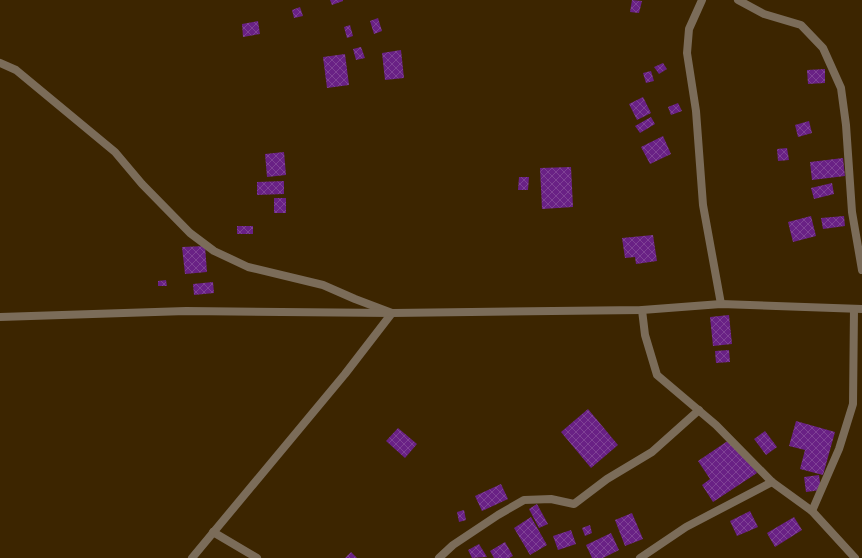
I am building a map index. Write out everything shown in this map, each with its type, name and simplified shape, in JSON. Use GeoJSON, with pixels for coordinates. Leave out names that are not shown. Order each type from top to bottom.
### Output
{"type":"FeatureCollection","features":[{"type":"Feature","properties":{"kind":"street"},"geometry":{"type":"LineString","coordinates":[[702,0],[690,29],[687,53],[696,111],[704,205],[721,304]]}},
{"type":"Feature","properties":{"kind":"street"},"geometry":{"type":"LineString","coordinates":[[738,0],[764,14],[801,24],[823,48],[841,88],[846,125],[852,212],[862,270]]}},
{"type":"Feature","properties":{"kind":"street"},"geometry":{"type":"LineString","coordinates":[[0,63],[16,70],[116,152],[142,184],[190,233],[214,251],[248,267],[324,285],[392,313]]}},
{"type":"Feature","properties":{"kind":"street"},"geometry":{"type":"LineString","coordinates":[[0,317],[186,311],[392,313],[642,310],[721,304],[858,309],[853,404],[838,449],[812,511]]}},
{"type":"Feature","properties":{"kind":"street"},"geometry":{"type":"LineString","coordinates":[[642,310],[645,335],[657,375],[716,425],[772,482],[812,511],[855,558]]}},
{"type":"Feature","properties":{"kind":"street"},"geometry":{"type":"LineString","coordinates":[[192,558],[345,374],[392,313]]}},
{"type":"Feature","properties":{"kind":"street"},"geometry":{"type":"LineString","coordinates":[[439,558],[453,545],[498,515],[524,500],[551,499],[574,504],[608,479],[652,452],[699,410]]}},
{"type":"Feature","properties":{"kind":"street"},"geometry":{"type":"LineString","coordinates":[[640,558],[686,527],[772,482]]}},
{"type":"Feature","properties":{"kind":"street"},"geometry":{"type":"LineString","coordinates":[[213,532],[256,558]]}},
{"type":"Feature","properties":{"kind":"building"},"geometry":{"type":"Polygon","coordinates":[[[330,0],[343,0],[343,1],[332,5],[330,0]]]}},
{"type":"Feature","properties":{"kind":"building"},"geometry":{"type":"Polygon","coordinates":[[[632,0],[642,1],[639,13],[630,12],[632,0]]]}},
{"type":"Feature","properties":{"kind":"building"},"geometry":{"type":"Polygon","coordinates":[[[300,7],[303,16],[294,18],[292,10],[300,7]]]}},
{"type":"Feature","properties":{"kind":"building"},"geometry":{"type":"Polygon","coordinates":[[[378,18],[382,31],[374,34],[370,21],[378,18]]]}},
{"type":"Feature","properties":{"kind":"building"},"geometry":{"type":"Polygon","coordinates":[[[258,21],[260,34],[243,37],[242,24],[258,21]]]}},
{"type":"Feature","properties":{"kind":"building"},"geometry":{"type":"Polygon","coordinates":[[[350,25],[353,36],[347,38],[344,27],[350,25]]]}},
{"type":"Feature","properties":{"kind":"building"},"geometry":{"type":"Polygon","coordinates":[[[361,47],[365,58],[356,60],[353,49],[361,47]]]}},
{"type":"Feature","properties":{"kind":"building"},"geometry":{"type":"Polygon","coordinates":[[[401,50],[404,78],[385,80],[382,53],[401,50]]]}},
{"type":"Feature","properties":{"kind":"building"},"geometry":{"type":"Polygon","coordinates":[[[345,54],[349,85],[327,88],[323,57],[345,54]]]}},
{"type":"Feature","properties":{"kind":"building"},"geometry":{"type":"Polygon","coordinates":[[[663,63],[667,69],[659,74],[654,67],[663,63]]]}},
{"type":"Feature","properties":{"kind":"building"},"geometry":{"type":"Polygon","coordinates":[[[825,69],[825,83],[808,84],[807,70],[825,69]]]}},
{"type":"Feature","properties":{"kind":"building"},"geometry":{"type":"Polygon","coordinates":[[[651,71],[654,81],[646,83],[643,73],[651,71]]]}},
{"type":"Feature","properties":{"kind":"building"},"geometry":{"type":"Polygon","coordinates":[[[643,97],[651,113],[637,120],[629,104],[643,97]]]}},
{"type":"Feature","properties":{"kind":"building"},"geometry":{"type":"Polygon","coordinates":[[[678,103],[682,111],[671,115],[668,107],[678,103]]]}},
{"type":"Feature","properties":{"kind":"building"},"geometry":{"type":"Polygon","coordinates":[[[651,117],[655,124],[640,133],[635,126],[651,117]]]}},
{"type":"Feature","properties":{"kind":"building"},"geometry":{"type":"Polygon","coordinates":[[[809,121],[812,133],[798,137],[795,125],[809,121]]]}},
{"type":"Feature","properties":{"kind":"building"},"geometry":{"type":"Polygon","coordinates":[[[663,136],[671,154],[650,164],[641,147],[663,136]]]}},
{"type":"Feature","properties":{"kind":"building"},"geometry":{"type":"Polygon","coordinates":[[[787,148],[789,160],[778,161],[777,149],[787,148]]]}},
{"type":"Feature","properties":{"kind":"building"},"geometry":{"type":"Polygon","coordinates":[[[284,152],[286,175],[267,177],[265,154],[284,152]]]}},
{"type":"Feature","properties":{"kind":"building"},"geometry":{"type":"Polygon","coordinates":[[[843,158],[845,176],[812,180],[810,162],[843,158]]]}},
{"type":"Feature","properties":{"kind":"building"},"geometry":{"type":"Polygon","coordinates":[[[571,167],[573,207],[542,209],[540,168],[571,167]]]}},
{"type":"Feature","properties":{"kind":"building"},"geometry":{"type":"Polygon","coordinates":[[[519,177],[529,177],[528,190],[518,190],[519,177]]]}},
{"type":"Feature","properties":{"kind":"building"},"geometry":{"type":"Polygon","coordinates":[[[284,181],[284,194],[257,195],[257,182],[284,181]]]}},
{"type":"Feature","properties":{"kind":"building"},"geometry":{"type":"Polygon","coordinates":[[[832,183],[834,194],[814,199],[811,188],[832,183]]]}},
{"type":"Feature","properties":{"kind":"building"},"geometry":{"type":"Polygon","coordinates":[[[274,198],[286,198],[286,213],[274,213],[274,198]]]}},
{"type":"Feature","properties":{"kind":"building"},"geometry":{"type":"Polygon","coordinates":[[[811,216],[816,236],[793,242],[788,222],[811,216]]]}},
{"type":"Feature","properties":{"kind":"building"},"geometry":{"type":"Polygon","coordinates":[[[844,216],[845,226],[823,229],[821,218],[844,216]]]}},
{"type":"Feature","properties":{"kind":"building"},"geometry":{"type":"Polygon","coordinates":[[[237,226],[253,226],[253,234],[237,234],[237,226]]]}},
{"type":"Feature","properties":{"kind":"building"},"geometry":{"type":"Polygon","coordinates":[[[653,235],[657,261],[636,264],[635,257],[625,258],[622,238],[653,235]]]}},
{"type":"Feature","properties":{"kind":"building"},"geometry":{"type":"Polygon","coordinates":[[[205,246],[207,272],[185,274],[182,247],[205,246]]]}},
{"type":"Feature","properties":{"kind":"building"},"geometry":{"type":"Polygon","coordinates":[[[166,280],[167,286],[158,286],[158,281],[166,280]]]}},
{"type":"Feature","properties":{"kind":"building"},"geometry":{"type":"Polygon","coordinates":[[[213,282],[214,293],[194,295],[193,284],[213,282]]]}},
{"type":"Feature","properties":{"kind":"building"},"geometry":{"type":"Polygon","coordinates":[[[729,315],[732,344],[713,346],[710,317],[729,315]]]}},
{"type":"Feature","properties":{"kind":"building"},"geometry":{"type":"Polygon","coordinates":[[[729,350],[730,362],[716,363],[715,351],[729,350]]]}},
{"type":"Feature","properties":{"kind":"building"},"geometry":{"type":"Polygon","coordinates":[[[588,409],[618,445],[591,468],[561,432],[588,409]]]}},
{"type":"Feature","properties":{"kind":"building"},"geometry":{"type":"Polygon","coordinates":[[[796,421],[835,432],[823,475],[800,469],[805,450],[789,446],[796,421]]]}},
{"type":"Feature","properties":{"kind":"building"},"geometry":{"type":"Polygon","coordinates":[[[398,428],[417,444],[405,458],[386,441],[398,428]]]}},
{"type":"Feature","properties":{"kind":"building"},"geometry":{"type":"Polygon","coordinates":[[[765,431],[777,447],[766,455],[754,439],[765,431]]]}},
{"type":"Feature","properties":{"kind":"building"},"geometry":{"type":"Polygon","coordinates":[[[732,438],[757,473],[713,502],[702,485],[710,479],[698,461],[732,438]]]}},
{"type":"Feature","properties":{"kind":"building"},"geometry":{"type":"Polygon","coordinates":[[[819,475],[821,490],[806,492],[804,477],[819,475]]]}},
{"type":"Feature","properties":{"kind":"building"},"geometry":{"type":"Polygon","coordinates":[[[501,484],[508,499],[482,511],[475,496],[501,484]]]}},
{"type":"Feature","properties":{"kind":"building"},"geometry":{"type":"Polygon","coordinates":[[[537,504],[548,524],[539,528],[529,509],[537,504]]]}},
{"type":"Feature","properties":{"kind":"building"},"geometry":{"type":"Polygon","coordinates":[[[464,510],[466,520],[459,522],[457,512],[464,510]]]}},
{"type":"Feature","properties":{"kind":"building"},"geometry":{"type":"Polygon","coordinates":[[[750,511],[758,527],[737,536],[730,521],[750,511]]]}},
{"type":"Feature","properties":{"kind":"building"},"geometry":{"type":"Polygon","coordinates":[[[632,513],[643,539],[625,546],[615,520],[632,513]]]}},
{"type":"Feature","properties":{"kind":"building"},"geometry":{"type":"Polygon","coordinates":[[[531,517],[547,545],[530,555],[514,528],[531,517]]]}},
{"type":"Feature","properties":{"kind":"building"},"geometry":{"type":"Polygon","coordinates":[[[794,517],[802,530],[775,547],[767,533],[794,517]]]}},
{"type":"Feature","properties":{"kind":"building"},"geometry":{"type":"Polygon","coordinates":[[[590,525],[592,533],[585,536],[582,528],[590,525]]]}},
{"type":"Feature","properties":{"kind":"building"},"geometry":{"type":"Polygon","coordinates":[[[571,530],[576,544],[558,550],[553,536],[571,530]]]}},
{"type":"Feature","properties":{"kind":"building"},"geometry":{"type":"Polygon","coordinates":[[[611,533],[619,550],[603,558],[592,558],[586,545],[611,533]]]}},
{"type":"Feature","properties":{"kind":"building"},"geometry":{"type":"Polygon","coordinates":[[[505,542],[513,556],[509,558],[494,558],[490,551],[505,542]]]}},
{"type":"Feature","properties":{"kind":"building"},"geometry":{"type":"Polygon","coordinates":[[[479,544],[487,557],[472,558],[468,550],[479,544]]]}},
{"type":"Feature","properties":{"kind":"building"},"geometry":{"type":"Polygon","coordinates":[[[351,552],[357,558],[345,558],[351,552]]]}}]}
